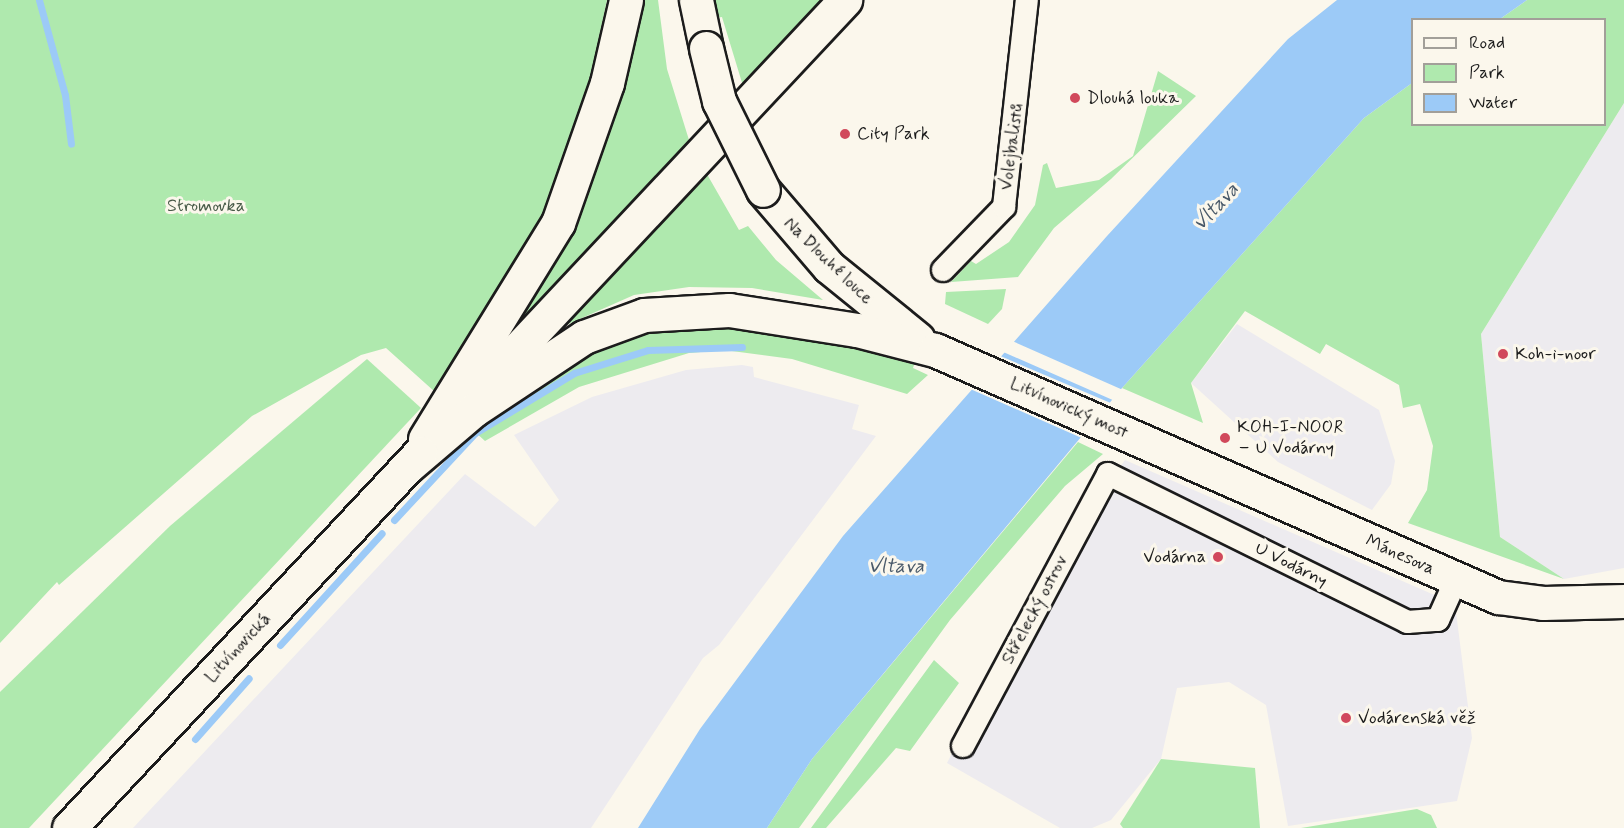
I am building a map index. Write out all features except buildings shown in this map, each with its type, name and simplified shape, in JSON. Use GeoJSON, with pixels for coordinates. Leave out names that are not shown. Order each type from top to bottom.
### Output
{"type":"FeatureCollection","features":[{"type":"Feature","properties":{"kind":"main road"},"geometry":{"type":"LineString","coordinates":[[406,468],[558,223],[607,83],[626,0]]}},
{"type":"Feature","properties":{"kind":"main road"},"geometry":{"type":"LineString","coordinates":[[406,468],[845,0]]}},
{"type":"Feature","properties":{"kind":"main road","name":"Na Dlouhé louce"},"geometry":{"type":"LineString","coordinates":[[699,6],[706,48],[719,101],[763,190],[829,267],[942,353]]}},
{"type":"Feature","properties":{"kind":"main road"},"geometry":{"type":"LineString","coordinates":[[406,468],[474,410],[554,355],[613,324],[645,315],[729,310],[857,330],[942,353]]}},
{"type":"Feature","properties":{"kind":"main road","name":"Litvínovický most"},"geometry":{"type":"LineString","coordinates":[[942,353],[1187,460]]}},
{"type":"Feature","properties":{"kind":"main road","name":"Mánesova"},"geometry":{"type":"LineString","coordinates":[[1187,460],[1498,597],[1543,603],[1624,601]]}},
{"type":"Feature","properties":{"kind":"main road","name":"Litvínovická"},"geometry":{"type":"LineString","coordinates":[[69,828],[406,468]]}},
{"type":"Feature","properties":{"kind":"street","name":"Volejbalistů"},"geometry":{"type":"LineString","coordinates":[[943,270],[1004,207],[1028,0]]}},
{"type":"Feature","properties":{"kind":"street","name":"U Vodárny"},"geometry":{"type":"LineString","coordinates":[[1108,474],[1407,622],[1438,620],[1456,580]]}},
{"type":"Feature","properties":{"kind":"street","name":"Střelecký ostrov"},"geometry":{"type":"LineString","coordinates":[[963,746],[1108,474]]}},
{"type":"Feature","properties":{"kind":"shaded area","name":"Koh-i-noor"},"geometry":{"type":"Polygon","coordinates":[[[1624,103],[1624,568],[1564,579],[1500,537],[1481,334],[1624,103]]]}},
{"type":"Feature","properties":{"kind":"shaded area"},"geometry":{"type":"Polygon","coordinates":[[[1237,324],[1379,410],[1395,461],[1391,484],[1372,510],[1278,462],[1191,383],[1237,324]]]}},
{"type":"Feature","properties":{"kind":"shaded area"},"geometry":{"type":"Polygon","coordinates":[[[742,365],[753,367],[754,377],[859,405],[852,429],[876,436],[719,645],[703,658],[591,828],[133,828],[465,474],[535,527],[559,500],[514,435],[592,397],[686,370],[742,365]]]}},
{"type":"Feature","properties":{"kind":"shaded area"},"geometry":{"type":"Polygon","coordinates":[[[1125,460],[1455,604],[1472,738],[1457,801],[1288,826],[1266,705],[1229,682],[1177,688],[1161,759],[1111,820],[1092,828],[1060,828],[947,763],[1051,560],[1125,460]]]}},
{"type":"Feature","properties":{"kind":"green space","name":"Stromovka"},"geometry":{"type":"Polygon","coordinates":[[[0,0],[607,0],[590,82],[540,233],[435,392],[386,348],[361,355],[252,416],[59,585],[57,582],[0,643],[0,0]]]}},
{"type":"Feature","properties":{"kind":"green space"},"geometry":{"type":"Polygon","coordinates":[[[635,0],[658,0],[667,69],[689,140],[502,341],[635,0]]]}},
{"type":"Feature","properties":{"kind":"green space"},"geometry":{"type":"Polygon","coordinates":[[[714,0],[824,0],[743,86],[722,17],[715,18],[714,0]]]}},
{"type":"Feature","properties":{"kind":"green space"},"geometry":{"type":"Polygon","coordinates":[[[1527,0],[1624,0],[1624,103],[1481,334],[1500,537],[1564,579],[1408,523],[1427,490],[1433,446],[1420,404],[1403,408],[1399,385],[1326,344],[1320,354],[1245,311],[1191,383],[1203,423],[1122,388],[1364,118],[1411,84],[1411,126],[1606,126],[1606,18],[1501,18],[1527,0]]]}},
{"type":"Feature","properties":{"kind":"green space"},"geometry":{"type":"Polygon","coordinates":[[[1158,71],[1196,96],[1111,179],[1054,228],[1018,277],[951,282],[971,261],[976,264],[1009,242],[1035,205],[1043,165],[1047,163],[1056,188],[1099,180],[1133,156],[1158,71]]]}},
{"type":"Feature","properties":{"kind":"green space"},"geometry":{"type":"Polygon","coordinates":[[[704,169],[739,230],[748,226],[776,260],[823,300],[752,288],[689,287],[634,295],[557,329],[704,169]]]}},
{"type":"Feature","properties":{"kind":"green space"},"geometry":{"type":"Polygon","coordinates":[[[1006,289],[1002,309],[988,324],[945,304],[946,292],[1006,289]]]}},
{"type":"Feature","properties":{"kind":"green space"},"geometry":{"type":"Polygon","coordinates":[[[651,324],[795,326],[915,362],[913,368],[928,375],[907,394],[792,359],[724,350],[689,353],[579,387],[485,441],[474,431],[535,379],[651,324]]]}},
{"type":"Feature","properties":{"kind":"green space"},"geometry":{"type":"Polygon","coordinates":[[[367,359],[421,408],[29,828],[0,828],[0,692],[170,526],[367,359]]]}},
{"type":"Feature","properties":{"kind":"green space"},"geometry":{"type":"Polygon","coordinates":[[[1078,442],[1103,454],[1065,486],[950,620],[799,828],[767,828],[812,759],[1078,442]]]}},
{"type":"Feature","properties":{"kind":"green space"},"geometry":{"type":"Polygon","coordinates":[[[934,660],[959,683],[910,751],[896,748],[826,828],[811,828],[934,660]]]}},
{"type":"Feature","properties":{"kind":"green space"},"geometry":{"type":"Polygon","coordinates":[[[1161,759],[1255,768],[1260,828],[1123,828],[1120,824],[1161,759]]]}},
{"type":"Feature","properties":{"kind":"green space"},"geometry":{"type":"Polygon","coordinates":[[[1417,809],[1431,815],[1437,828],[1301,828],[1417,809]]]}},
{"type":"Feature","properties":{"kind":"water","name":"Vltava"},"geometry":{"type":"Polygon","coordinates":[[[1337,0],[1527,0],[1501,18],[1411,18],[1411,84],[1364,118],[1122,388],[812,759],[767,828],[638,828],[700,729],[843,536],[1107,236],[1288,39],[1337,0]]]}},
{"type":"Feature","properties":{"kind":"pier"},"geometry":{"type":"Polygon","coordinates":[[[1010,340],[1124,390],[1115,401],[1001,351],[1010,340]]]}},
{"type":"Feature","properties":{"kind":"pier"},"geometry":{"type":"Polygon","coordinates":[[[998,355],[1113,404],[1084,439],[968,388],[998,355]]]}},
{"type":"Feature","properties":{"kind":"waterway"},"geometry":{"type":"LineString","coordinates":[[39,0],[65,95],[71,144]]}},
{"type":"Feature","properties":{"kind":"waterway"},"geometry":{"type":"LineString","coordinates":[[394,520],[475,433],[574,373],[648,350],[742,347]]}},
{"type":"Feature","properties":{"kind":"waterway"},"geometry":{"type":"LineString","coordinates":[[280,645],[382,533]]}},
{"type":"Feature","properties":{"kind":"waterway"},"geometry":{"type":"LineString","coordinates":[[195,739],[249,678]]}},
{"type":"Feature","properties":{"kind":"place","name":"Dlouhá louka"},"geometry":{"type":"Point","coordinates":[1075,98]}},
{"type":"Feature","properties":{"kind":"place","name":"City Park"},"geometry":{"type":"Point","coordinates":[845,134]}},
{"type":"Feature","properties":{"kind":"place","name":"Koh-i-noor"},"geometry":{"type":"Point","coordinates":[1503,354]}},
{"type":"Feature","properties":{"kind":"place","name":"KOH-I-NOOR – U Vodárny"},"geometry":{"type":"Point","coordinates":[1225,438]}},
{"type":"Feature","properties":{"kind":"place","name":"Vodárna"},"geometry":{"type":"Point","coordinates":[1218,557]}},
{"type":"Feature","properties":{"kind":"place","name":"Vodárenská věž"},"geometry":{"type":"Point","coordinates":[1346,718]}}]}
